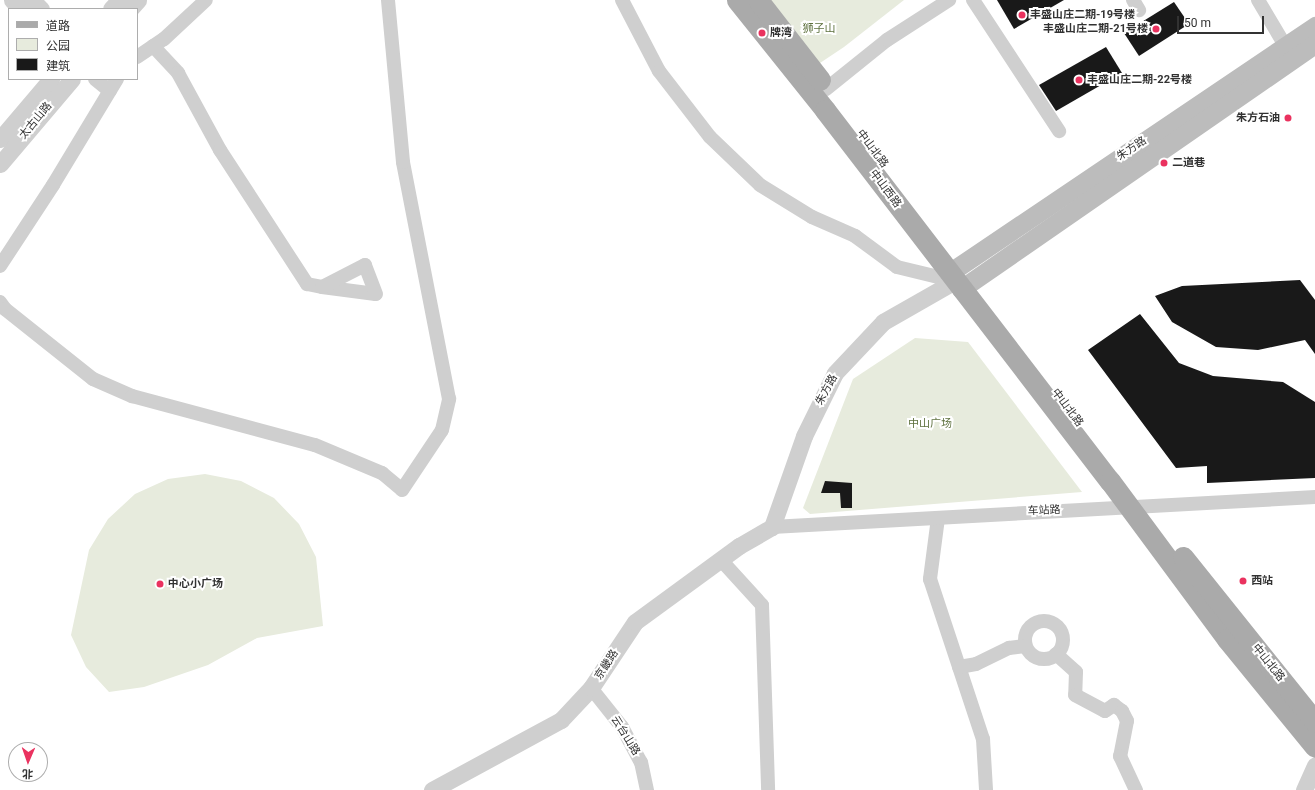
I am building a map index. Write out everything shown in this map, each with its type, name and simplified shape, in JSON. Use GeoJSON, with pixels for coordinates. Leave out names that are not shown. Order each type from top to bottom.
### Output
{"type":"FeatureCollection","features":[{"type":"Feature","properties":{"kind":"main road","name":"中山西路"},"geometry":{"type":"LineString","coordinates":[[738,0],[959,278],[1031,380]]}},
{"type":"Feature","properties":{"kind":"main road"},"geometry":{"type":"LineString","coordinates":[[758,0],[826,89]]}},
{"type":"Feature","properties":{"kind":"main road","name":"朱方路"},"geometry":{"type":"LineString","coordinates":[[959,278],[1289,53],[1315,26]]}},
{"type":"Feature","properties":{"kind":"main road","name":"朱方路"},"geometry":{"type":"LineString","coordinates":[[1289,53],[1315,44]]}},
{"type":"Feature","properties":{"kind":"main road","name":"中山北路"},"geometry":{"type":"LineString","coordinates":[[826,89],[959,278],[1135,506],[1227,639],[1315,747]]}},
{"type":"Feature","properties":{"kind":"main road","name":"中山北路"},"geometry":{"type":"LineString","coordinates":[[1031,380],[1315,722]]}},
{"type":"Feature","properties":{"kind":"street"},"geometry":{"type":"LineString","coordinates":[[12,0],[20,8]]}},
{"type":"Feature","properties":{"kind":"street"},"geometry":{"type":"LineString","coordinates":[[32,0],[40,8]]}},
{"type":"Feature","properties":{"kind":"street"},"geometry":{"type":"LineString","coordinates":[[112,8],[119,0]]}},
{"type":"Feature","properties":{"kind":"street"},"geometry":{"type":"LineString","coordinates":[[131,8],[138,0]]}},
{"type":"Feature","properties":{"kind":"street"},"geometry":{"type":"LineString","coordinates":[[138,56],[164,39],[206,0]]}},
{"type":"Feature","properties":{"kind":"street"},"geometry":{"type":"LineString","coordinates":[[0,302],[5,309],[75,363],[82,372],[93,379],[132,396],[315,445],[382,473],[402,490],[442,430],[449,399],[403,162],[388,0]]}},
{"type":"Feature","properties":{"kind":"street"},"geometry":{"type":"LineString","coordinates":[[622,0],[659,71],[710,137],[760,185],[812,218],[855,236],[897,266],[959,278]]}},
{"type":"Feature","properties":{"kind":"street"},"geometry":{"type":"LineString","coordinates":[[826,89],[887,40],[949,0]]}},
{"type":"Feature","properties":{"kind":"street"},"geometry":{"type":"LineString","coordinates":[[973,0],[1059,131]]}},
{"type":"Feature","properties":{"kind":"street"},"geometry":{"type":"LineString","coordinates":[[1258,0],[1289,53]]}},
{"type":"Feature","properties":{"kind":"street"},"geometry":{"type":"LineString","coordinates":[[153,46],[178,74],[220,150],[307,284],[322,286]]}},
{"type":"Feature","properties":{"kind":"street","name":"太古山路"},"geometry":{"type":"LineString","coordinates":[[0,139],[50,80]]}},
{"type":"Feature","properties":{"kind":"street","name":"太古山路"},"geometry":{"type":"LineString","coordinates":[[0,164],[71,80]]}},
{"type":"Feature","properties":{"kind":"street"},"geometry":{"type":"LineString","coordinates":[[96,80],[110,91]]}},
{"type":"Feature","properties":{"kind":"street"},"geometry":{"type":"LineString","coordinates":[[0,266],[116,80]]}},
{"type":"Feature","properties":{"kind":"street","name":"朱方路"},"geometry":{"type":"LineString","coordinates":[[772,528],[804,436],[835,373],[883,322],[959,278]]}},
{"type":"Feature","properties":{"kind":"street","name":"车站路"},"geometry":{"type":"LineString","coordinates":[[772,528],[1135,506],[1315,497]]}},
{"type":"Feature","properties":{"kind":"street"},"geometry":{"type":"LineString","coordinates":[[938,518],[930,579],[983,739],[986,790]]}},
{"type":"Feature","properties":{"kind":"street","name":"京畿路"},"geometry":{"type":"LineString","coordinates":[[432,790],[561,720],[591,688],[635,622],[739,546],[772,528]]}},
{"type":"Feature","properties":{"kind":"street"},"geometry":{"type":"LineString","coordinates":[[720,560],[762,605],[768,790]]}},
{"type":"Feature","properties":{"kind":"street"},"geometry":{"type":"LineString","coordinates":[[1049,621],[1060,628],[1062,634],[1062,647],[1056,654],[1046,659],[1040,659],[1028,652],[1025,646],[1025,634],[1032,624],[1049,621]]}},
{"type":"Feature","properties":{"kind":"street"},"geometry":{"type":"LineString","coordinates":[[959,667],[976,664],[1009,648],[1025,646]]}},
{"type":"Feature","properties":{"kind":"street"},"geometry":{"type":"LineString","coordinates":[[1056,654],[1076,672],[1075,695],[1105,711],[1114,705],[1122,711],[1128,722],[1120,756],[1136,790]]}},
{"type":"Feature","properties":{"kind":"street","name":"云台山路"},"geometry":{"type":"LineString","coordinates":[[591,688],[626,734],[641,762],[647,790]]}},
{"type":"Feature","properties":{"kind":"street"},"geometry":{"type":"LineString","coordinates":[[1304,790],[1315,765]]}},
{"type":"Feature","properties":{"kind":"green space","name":"狮子山"},"geometry":{"type":"Polygon","coordinates":[[[762,0],[904,0],[844,47],[811,69],[762,0]]]}},
{"type":"Feature","properties":{"kind":"green space","name":"中山广场"},"geometry":{"type":"Polygon","coordinates":[[[915,338],[968,342],[1082,492],[810,514],[803,508],[853,379],[915,338]]]}},
{"type":"Feature","properties":{"kind":"green space"},"geometry":{"type":"Polygon","coordinates":[[[205,474],[241,481],[274,498],[299,524],[316,557],[323,626],[257,638],[208,665],[144,687],[109,692],[86,667],[71,635],[89,550],[108,519],[135,494],[168,479],[205,474]]]}},
{"type":"Feature","properties":{"kind":"building","name":"丰盛山庄二期-19号楼"},"geometry":{"type":"Polygon","coordinates":[[[997,0],[1064,0],[1014,29],[997,0]]]}},
{"type":"Feature","properties":{"kind":"building","name":"丰盛山庄二期-21号楼"},"geometry":{"type":"Polygon","coordinates":[[[1174,2],[1189,24],[1139,56],[1124,33],[1174,2]]]}},
{"type":"Feature","properties":{"kind":"building","name":"丰盛山庄二期-22号楼"},"geometry":{"type":"Polygon","coordinates":[[[1106,47],[1122,73],[1056,111],[1039,85],[1106,47]]]}},
{"type":"Feature","properties":{"kind":"building"},"geometry":{"type":"Polygon","coordinates":[[[1300,280],[1315,300],[1315,354],[1305,340],[1258,350],[1216,347],[1172,322],[1155,296],[1182,286],[1300,280]]]}},
{"type":"Feature","properties":{"kind":"building"},"geometry":{"type":"Polygon","coordinates":[[[1140,314],[1179,363],[1213,376],[1283,382],[1315,402],[1315,478],[1207,483],[1207,466],[1176,468],[1088,350],[1140,314]]]}},
{"type":"Feature","properties":{"kind":"building"},"geometry":{"type":"Polygon","coordinates":[[[825,481],[852,483],[852,508],[841,508],[840,493],[821,493],[825,481]]]}},
{"type":"Feature","properties":{"kind":"place","name":"丰盛山庄二期-19号楼"},"geometry":{"type":"Point","coordinates":[1022,15]}},
{"type":"Feature","properties":{"kind":"place","name":"丰盛山庄二期-21号楼"},"geometry":{"type":"Point","coordinates":[1156,29]}},
{"type":"Feature","properties":{"kind":"place","name":"牌湾"},"geometry":{"type":"Point","coordinates":[762,33]}},
{"type":"Feature","properties":{"kind":"place","name":"丰盛山庄二期-22号楼"},"geometry":{"type":"Point","coordinates":[1079,80]}},
{"type":"Feature","properties":{"kind":"place","name":"朱方石油"},"geometry":{"type":"Point","coordinates":[1288,118]}},
{"type":"Feature","properties":{"kind":"place","name":"二道巷"},"geometry":{"type":"Point","coordinates":[1164,163]}},
{"type":"Feature","properties":{"kind":"place","name":"西站"},"geometry":{"type":"Point","coordinates":[1243,581]}},
{"type":"Feature","properties":{"kind":"place","name":"中心小广场"},"geometry":{"type":"Point","coordinates":[160,584]}}]}
